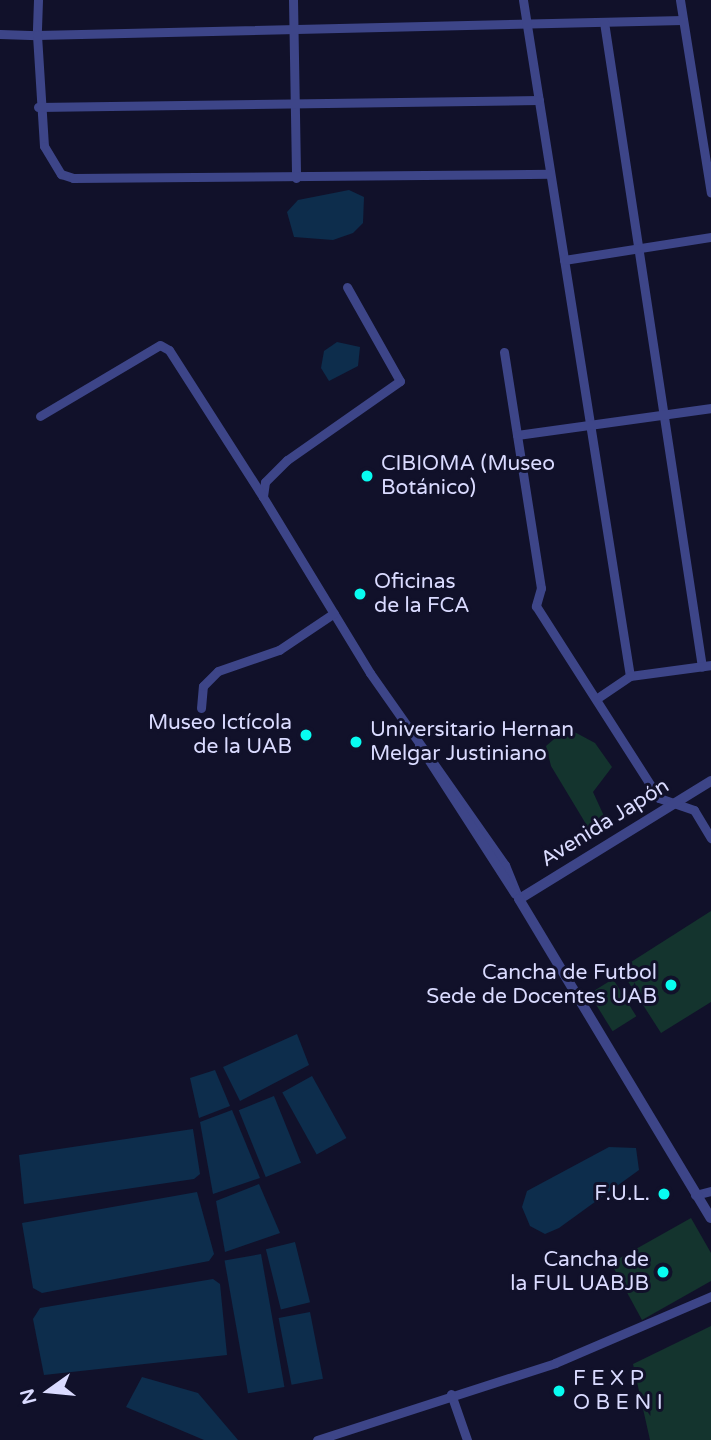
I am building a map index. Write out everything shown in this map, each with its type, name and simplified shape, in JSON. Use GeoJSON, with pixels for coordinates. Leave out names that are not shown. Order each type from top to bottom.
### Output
{"type":"FeatureCollection","features":[{"type":"Feature","properties":{"kind":"street"},"geometry":{"type":"LineString","coordinates":[[38,0],[38,107],[44,146],[61,174],[73,178],[550,174]]}},
{"type":"Feature","properties":{"kind":"street"},"geometry":{"type":"LineString","coordinates":[[293,0],[296,178]]}},
{"type":"Feature","properties":{"kind":"street"},"geometry":{"type":"LineString","coordinates":[[523,0],[588,425],[630,676]]}},
{"type":"Feature","properties":{"kind":"street"},"geometry":{"type":"LineString","coordinates":[[680,0],[711,193]]}},
{"type":"Feature","properties":{"kind":"street"},"geometry":{"type":"LineString","coordinates":[[0,34],[293,31],[683,20]]}},
{"type":"Feature","properties":{"kind":"street"},"geometry":{"type":"LineString","coordinates":[[596,699],[630,676],[707,666],[636,249],[604,22]]}},
{"type":"Feature","properties":{"kind":"street"},"geometry":{"type":"LineString","coordinates":[[38,107],[539,100]]}},
{"type":"Feature","properties":{"kind":"street"},"geometry":{"type":"LineString","coordinates":[[564,260],[711,237]]}},
{"type":"Feature","properties":{"kind":"street"},"geometry":{"type":"LineString","coordinates":[[263,497],[265,482],[287,460],[400,381],[346,287]]}},
{"type":"Feature","properties":{"kind":"street"},"geometry":{"type":"LineString","coordinates":[[40,416],[160,345],[169,350],[417,740],[489,864],[519,899],[711,1218]]}},
{"type":"Feature","properties":{"kind":"street"},"geometry":{"type":"LineString","coordinates":[[504,352],[541,588],[536,606],[596,699],[608,710],[659,798],[675,801],[694,810],[711,838]]}},
{"type":"Feature","properties":{"kind":"street"},"geometry":{"type":"LineString","coordinates":[[517,435],[711,408]]}},
{"type":"Feature","properties":{"kind":"street"},"geometry":{"type":"LineString","coordinates":[[201,708],[202,687],[218,671],[279,650],[334,613]]}},
{"type":"Feature","properties":{"kind":"street","name":"Avenida Japón"},"geometry":{"type":"LineString","coordinates":[[519,899],[711,781]]}},
{"type":"Feature","properties":{"kind":"street"},"geometry":{"type":"LineString","coordinates":[[695,1195],[711,1191]]}},
{"type":"Feature","properties":{"kind":"street"},"geometry":{"type":"LineString","coordinates":[[317,1440],[451,1394],[555,1363],[711,1296]]}},
{"type":"Feature","properties":{"kind":"street"},"geometry":{"type":"LineString","coordinates":[[451,1394],[467,1440]]}},
{"type":"Feature","properties":{"kind":"green space"},"geometry":{"type":"Polygon","coordinates":[[[567,728],[595,743],[612,767],[593,792],[609,827],[603,834],[589,829],[551,766],[546,746],[567,728]]]}},
{"type":"Feature","properties":{"kind":"green space","name":"Cancha de Futbol Sede de Docentes UAB"},"geometry":{"type":"Polygon","coordinates":[[[711,911],[711,1002],[661,1033],[620,969],[711,911]]]}},
{"type":"Feature","properties":{"kind":"green space"},"geometry":{"type":"Polygon","coordinates":[[[613,979],[636,1016],[613,1031],[589,994],[613,979]]]}},
{"type":"Feature","properties":{"kind":"green space","name":"Cancha de la FUL UABJB"},"geometry":{"type":"Polygon","coordinates":[[[691,1218],[711,1253],[711,1281],[642,1320],[611,1263],[691,1218]]]}},
{"type":"Feature","properties":{"kind":"green space"},"geometry":{"type":"Polygon","coordinates":[[[711,1326],[711,1440],[650,1440],[633,1364],[711,1326]]]}},
{"type":"Feature","properties":{"kind":"water"},"geometry":{"type":"Polygon","coordinates":[[[349,190],[364,197],[363,223],[353,233],[333,240],[294,237],[287,212],[298,200],[349,190]]]}},
{"type":"Feature","properties":{"kind":"water"},"geometry":{"type":"Polygon","coordinates":[[[337,342],[360,347],[358,366],[329,381],[321,368],[324,351],[337,342]]]}},
{"type":"Feature","properties":{"kind":"water"},"geometry":{"type":"Polygon","coordinates":[[[297,1034],[309,1065],[240,1101],[223,1067],[297,1034]]]}},
{"type":"Feature","properties":{"kind":"water"},"geometry":{"type":"Polygon","coordinates":[[[215,1070],[230,1106],[199,1118],[190,1078],[215,1070]]]}},
{"type":"Feature","properties":{"kind":"water"},"geometry":{"type":"Polygon","coordinates":[[[312,1076],[346,1138],[317,1155],[282,1092],[312,1076]]]}},
{"type":"Feature","properties":{"kind":"water"},"geometry":{"type":"Polygon","coordinates":[[[274,1096],[301,1163],[266,1177],[239,1110],[274,1096]]]}},
{"type":"Feature","properties":{"kind":"water"},"geometry":{"type":"Polygon","coordinates":[[[232,1110],[260,1178],[213,1194],[200,1122],[232,1110]]]}},
{"type":"Feature","properties":{"kind":"water"},"geometry":{"type":"Polygon","coordinates":[[[193,1129],[200,1174],[194,1179],[24,1204],[19,1155],[193,1129]]]}},
{"type":"Feature","properties":{"kind":"water"},"geometry":{"type":"Polygon","coordinates":[[[609,1147],[636,1148],[639,1170],[559,1228],[545,1234],[530,1226],[522,1207],[527,1191],[609,1147]]]}},
{"type":"Feature","properties":{"kind":"water"},"geometry":{"type":"Polygon","coordinates":[[[259,1184],[280,1233],[225,1252],[216,1201],[259,1184]]]}},
{"type":"Feature","properties":{"kind":"water"},"geometry":{"type":"Polygon","coordinates":[[[197,1192],[214,1254],[209,1261],[42,1293],[33,1288],[22,1223],[197,1192]]]}},
{"type":"Feature","properties":{"kind":"water"},"geometry":{"type":"Polygon","coordinates":[[[295,1242],[310,1302],[281,1309],[266,1249],[295,1242]]]}},
{"type":"Feature","properties":{"kind":"water"},"geometry":{"type":"Polygon","coordinates":[[[261,1254],[284,1387],[248,1393],[225,1260],[261,1254]]]}},
{"type":"Feature","properties":{"kind":"water"},"geometry":{"type":"Polygon","coordinates":[[[213,1279],[220,1284],[227,1355],[44,1375],[33,1319],[40,1308],[213,1279]]]}},
{"type":"Feature","properties":{"kind":"water"},"geometry":{"type":"Polygon","coordinates":[[[310,1312],[323,1379],[292,1385],[279,1318],[310,1312]]]}},
{"type":"Feature","properties":{"kind":"water"},"geometry":{"type":"Polygon","coordinates":[[[142,1377],[198,1393],[238,1440],[204,1440],[126,1407],[142,1377]]]}},
{"type":"Feature","properties":{"kind":"place","name":"CIBIOMA (Museo Botánico)"},"geometry":{"type":"Point","coordinates":[367,476]}},
{"type":"Feature","properties":{"kind":"place","name":"Oficinas de la FCA"},"geometry":{"type":"Point","coordinates":[360,594]}},
{"type":"Feature","properties":{"kind":"place","name":"Museo Ictícola de la UAB"},"geometry":{"type":"Point","coordinates":[306,735]}},
{"type":"Feature","properties":{"kind":"place","name":"Universitario Hernan Melgar Justiniano"},"geometry":{"type":"Point","coordinates":[356,742]}},
{"type":"Feature","properties":{"kind":"place","name":"Cancha de Futbol Sede de Docentes UAB"},"geometry":{"type":"Point","coordinates":[671,985]}},
{"type":"Feature","properties":{"kind":"place","name":"F.U.L."},"geometry":{"type":"Point","coordinates":[664,1194]}},
{"type":"Feature","properties":{"kind":"place","name":"Cancha de la FUL UABJB"},"geometry":{"type":"Point","coordinates":[663,1272]}},
{"type":"Feature","properties":{"kind":"place","name":"F E X P O B E N I"},"geometry":{"type":"Point","coordinates":[559,1391]}}]}
